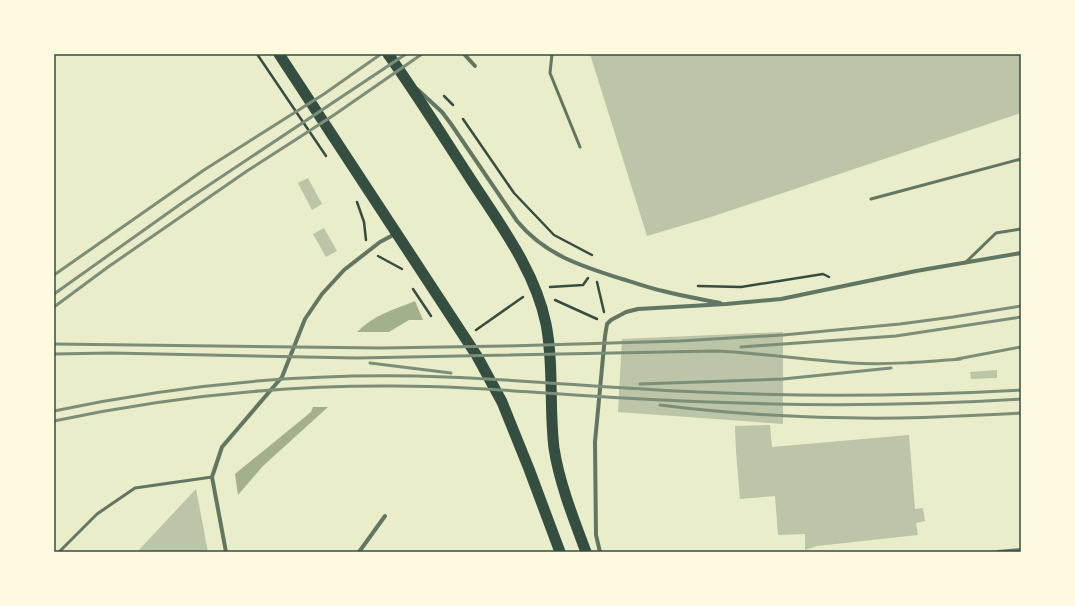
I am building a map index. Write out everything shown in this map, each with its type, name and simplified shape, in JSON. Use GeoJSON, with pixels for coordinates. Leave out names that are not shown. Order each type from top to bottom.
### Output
{"type":"FeatureCollection","features":[{"type":"Feature","properties":{"kind":"highway"},"geometry":{"type":"LineString","coordinates":[[279,54],[472,350],[502,402],[529,468],[560,552]]}},
{"type":"Feature","properties":{"kind":"highway"},"geometry":{"type":"LineString","coordinates":[[388,54],[516,249],[537,291],[546,324],[549,345],[552,422],[556,460],[586,552]]}},
{"type":"Feature","properties":{"kind":"street"},"geometry":{"type":"LineString","coordinates":[[464,54],[475,66]]}},
{"type":"Feature","properties":{"kind":"street"},"geometry":{"type":"LineString","coordinates":[[403,75],[442,112],[510,211],[528,234],[546,248],[569,260],[594,270],[663,291],[726,304]]}},
{"type":"Feature","properties":{"kind":"street"},"geometry":{"type":"LineString","coordinates":[[226,552],[212,477],[222,447],[282,377],[305,319],[322,294],[344,270],[368,251],[396,234]]}},
{"type":"Feature","properties":{"kind":"street"},"geometry":{"type":"LineString","coordinates":[[600,552],[596,535],[595,442],[602,360],[607,324],[617,316],[638,309],[781,299],[916,271],[1021,253]]}},
{"type":"Feature","properties":{"kind":"street"},"geometry":{"type":"LineString","coordinates":[[359,552],[386,516]]}},
{"type":"Feature","properties":{"kind":"street"},"geometry":{"type":"LineString","coordinates":[[998,552],[1021,550]]}},
{"type":"Feature","properties":{"kind":"lane"},"geometry":{"type":"LineString","coordinates":[[552,54],[550,73],[580,147]]}},
{"type":"Feature","properties":{"kind":"lane"},"geometry":{"type":"LineString","coordinates":[[871,199],[1021,159]]}},
{"type":"Feature","properties":{"kind":"lane"},"geometry":{"type":"LineString","coordinates":[[964,263],[996,233],[1021,229]]}},
{"type":"Feature","properties":{"kind":"lane"},"geometry":{"type":"LineString","coordinates":[[59,552],[97,514],[135,488],[212,477]]}},
{"type":"Feature","properties":{"kind":"path"},"geometry":{"type":"LineString","coordinates":[[257,54],[326,156]]}},
{"type":"Feature","properties":{"kind":"path"},"geometry":{"type":"LineString","coordinates":[[439,92],[455,107]]}},
{"type":"Feature","properties":{"kind":"path"},"geometry":{"type":"LineString","coordinates":[[459,113],[514,193],[549,230],[554,235],[597,258],[594,270],[583,285],[550,287],[537,291]]}},
{"type":"Feature","properties":{"kind":"path"},"geometry":{"type":"LineString","coordinates":[[357,202],[364,222],[368,251]]}},
{"type":"Feature","properties":{"kind":"path"},"geometry":{"type":"LineString","coordinates":[[594,270],[607,324]]}},
{"type":"Feature","properties":{"kind":"path"},"geometry":{"type":"LineString","coordinates":[[692,285],[741,287],[823,274],[846,286]]}},
{"type":"Feature","properties":{"kind":"path"},"geometry":{"type":"LineString","coordinates":[[537,291],[607,324]]}},
{"type":"Feature","properties":{"kind":"shaded area"},"geometry":{"type":"Polygon","coordinates":[[[415,301],[423,320],[409,320],[389,332],[357,332],[377,317],[415,301]]]}},
{"type":"Feature","properties":{"kind":"shaded area"},"geometry":{"type":"Polygon","coordinates":[[[313,407],[328,407],[263,466],[238,495],[235,474],[311,412],[313,407]]]}},
{"type":"Feature","properties":{"kind":"building"},"geometry":{"type":"Polygon","coordinates":[[[590,54],[1021,54],[1021,113],[711,217],[647,236],[590,54]]]}},
{"type":"Feature","properties":{"kind":"building"},"geometry":{"type":"Polygon","coordinates":[[[308,178],[322,204],[312,210],[298,183],[308,178]]]}},
{"type":"Feature","properties":{"kind":"building"},"geometry":{"type":"Polygon","coordinates":[[[324,228],[337,251],[326,257],[313,234],[324,228]]]}},
{"type":"Feature","properties":{"kind":"building"},"geometry":{"type":"Polygon","coordinates":[[[783,332],[783,424],[618,412],[622,339],[783,332]]]}},
{"type":"Feature","properties":{"kind":"building"},"geometry":{"type":"Polygon","coordinates":[[[997,370],[997,378],[971,379],[970,372],[997,370]]]}},
{"type":"Feature","properties":{"kind":"building"},"geometry":{"type":"Polygon","coordinates":[[[770,425],[772,447],[909,435],[915,509],[923,508],[925,521],[916,523],[918,535],[817,546],[805,550],[805,534],[778,535],[775,496],[740,499],[736,452],[735,426],[770,425]]]}},
{"type":"Feature","properties":{"kind":"building"},"geometry":{"type":"Polygon","coordinates":[[[196,489],[208,552],[137,552],[196,489]]]}},
{"type":"Feature","properties":{"kind":"railway"},"geometry":{"type":"LineString","coordinates":[[54,275],[204,170],[324,94],[381,54]]}},
{"type":"Feature","properties":{"kind":"railway"},"geometry":{"type":"LineString","coordinates":[[54,294],[182,203],[406,54]]}},
{"type":"Feature","properties":{"kind":"railway"},"geometry":{"type":"LineString","coordinates":[[54,307],[108,267],[247,171],[334,115],[422,54]]}},
{"type":"Feature","properties":{"kind":"railway"},"geometry":{"type":"LineString","coordinates":[[54,344],[381,348],[680,341],[783,335],[900,324],[1021,306]]}},
{"type":"Feature","properties":{"kind":"railway"},"geometry":{"type":"LineString","coordinates":[[741,347],[896,336],[1021,317]]}},
{"type":"Feature","properties":{"kind":"railway"},"geometry":{"type":"LineString","coordinates":[[957,359],[1021,347]]}},
{"type":"Feature","properties":{"kind":"railway"},"geometry":{"type":"LineString","coordinates":[[54,354],[111,353],[357,358],[716,351],[865,364],[961,359]]}},
{"type":"Feature","properties":{"kind":"railway"},"geometry":{"type":"LineString","coordinates":[[370,363],[451,373]]}},
{"type":"Feature","properties":{"kind":"railway"},"geometry":{"type":"LineString","coordinates":[[640,384],[783,379],[891,368]]}},
{"type":"Feature","properties":{"kind":"railway"},"geometry":{"type":"LineString","coordinates":[[54,411],[200,387],[298,378],[348,376],[446,377],[667,391],[779,395],[900,395],[1021,390]]}},
{"type":"Feature","properties":{"kind":"railway"},"geometry":{"type":"LineString","coordinates":[[54,421],[136,406],[218,395],[300,388],[383,386],[448,387],[688,401],[831,405],[974,402],[1021,399]]}},
{"type":"Feature","properties":{"kind":"railway"},"geometry":{"type":"LineString","coordinates":[[660,405],[750,414],[840,418],[945,417],[1021,413]]}}]}
